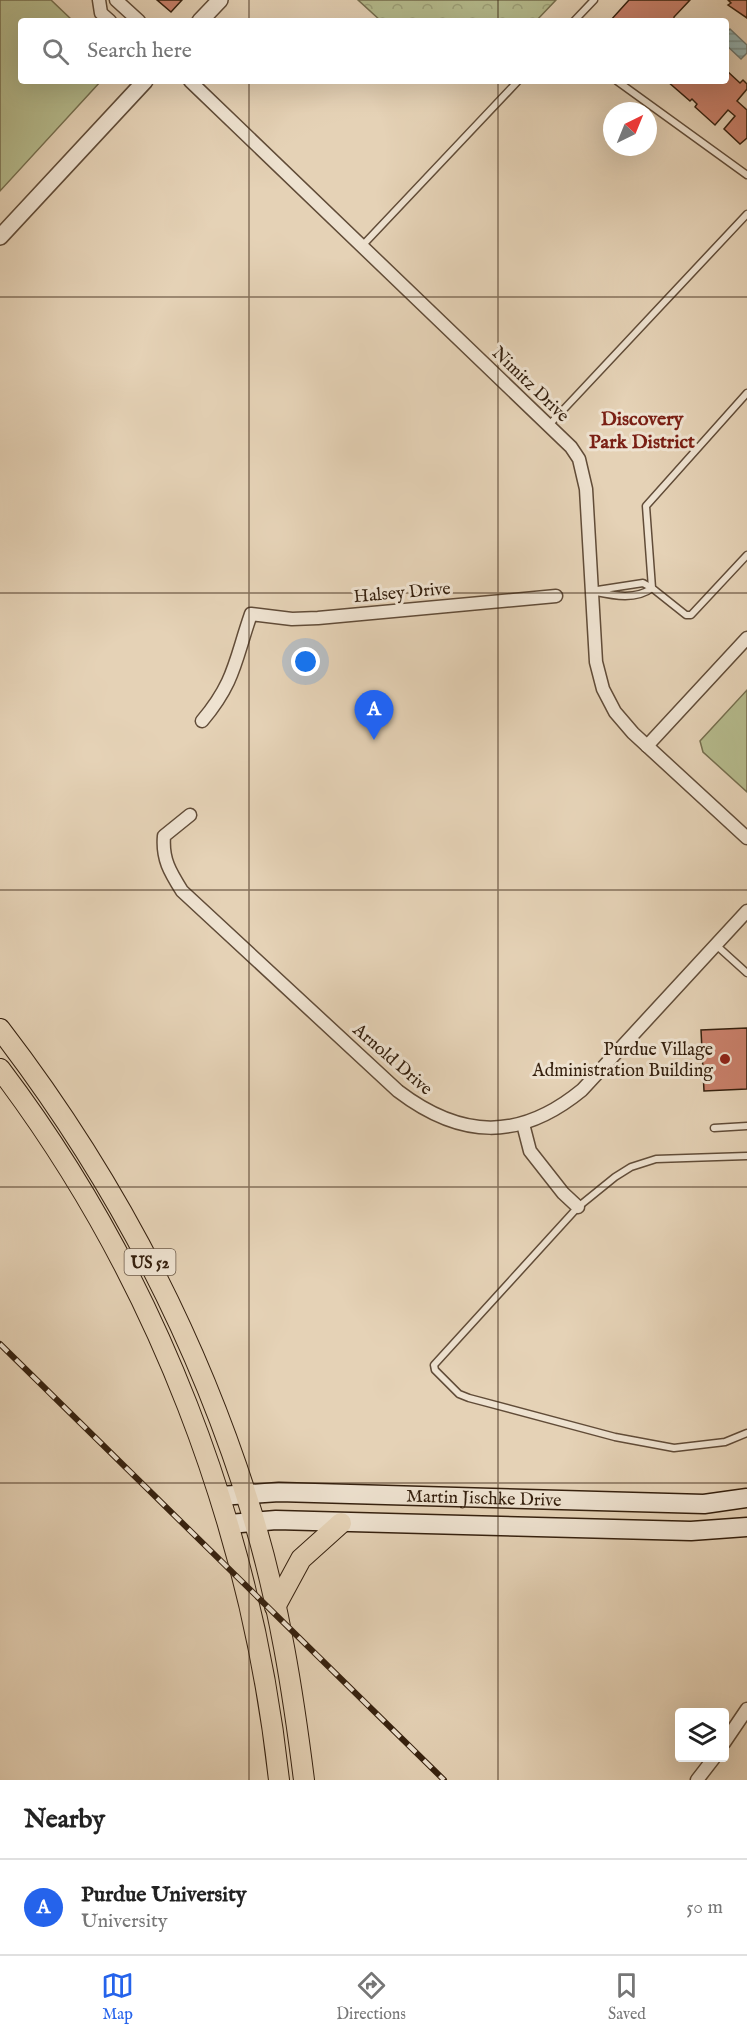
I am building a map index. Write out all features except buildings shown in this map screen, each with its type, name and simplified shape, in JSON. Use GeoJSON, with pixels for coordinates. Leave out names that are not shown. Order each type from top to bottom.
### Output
{"type":"FeatureCollection","features":[{"type":"Feature","properties":{"kind":"main road","name":"US 52"},"geometry":{"type":"LineString","coordinates":[[0,1029],[63,1115],[104,1180],[156,1274],[207,1386],[254,1520],[288,1668],[304,1780]]}},
{"type":"Feature","properties":{"kind":"main road","name":"US 52"},"geometry":{"type":"LineString","coordinates":[[0,1069],[76,1180],[134,1284],[169,1360],[229,1524],[255,1624],[274,1733],[279,1780]]}},
{"type":"Feature","properties":{"kind":"main road","name":"Martin Jischke Drive"},"geometry":{"type":"LineString","coordinates":[[220,1496],[245,1493],[704,1504],[747,1498]]}},
{"type":"Feature","properties":{"kind":"main road","name":"Martin Jischke Drive"},"geometry":{"type":"LineString","coordinates":[[229,1524],[254,1520],[692,1531],[747,1527]]}},
{"type":"Feature","properties":{"kind":"main road"},"geometry":{"type":"LineString","coordinates":[[275,1607],[301,1559],[341,1523]]}},
{"type":"Feature","properties":{"kind":"street"},"geometry":{"type":"LineString","coordinates":[[99,0],[101,12],[107,18]]}},
{"type":"Feature","properties":{"kind":"street"},"geometry":{"type":"LineString","coordinates":[[117,0],[136,18]]}},
{"type":"Feature","properties":{"kind":"street"},"geometry":{"type":"LineString","coordinates":[[203,18],[220,0]]}},
{"type":"Feature","properties":{"kind":"street"},"geometry":{"type":"LineString","coordinates":[[0,237],[142,84]]}},
{"type":"Feature","properties":{"kind":"street","name":"Nimitz Drive"},"geometry":{"type":"LineString","coordinates":[[193,84],[570,447],[582,470],[596,662],[603,689],[615,712],[647,746],[747,838]]}},
{"type":"Feature","properties":{"kind":"street","name":"Halsey Drive"},"geometry":{"type":"LineString","coordinates":[[202,721],[221,697],[235,670],[251,614],[292,619],[318,618],[556,596]]}},
{"type":"Feature","properties":{"kind":"street"},"geometry":{"type":"LineString","coordinates":[[647,746],[747,638]]}},
{"type":"Feature","properties":{"kind":"street","name":"Arnold Drive"},"geometry":{"type":"LineString","coordinates":[[190,815],[164,836],[163,849],[166,865],[182,891],[377,1072],[419,1107],[445,1121],[491,1128],[523,1124],[550,1114],[582,1090],[747,911]]}},
{"type":"Feature","properties":{"kind":"street"},"geometry":{"type":"LineString","coordinates":[[523,1124],[530,1151],[563,1193],[578,1207]]}},
{"type":"Feature","properties":{"kind":"street"},"geometry":{"type":"LineString","coordinates":[[729,1736],[747,1709]]}},
{"type":"Feature","properties":{"kind":"street"},"geometry":{"type":"LineString","coordinates":[[697,1780],[711,1762]]}},
{"type":"Feature","properties":{"kind":"lane"},"geometry":{"type":"LineString","coordinates":[[577,18],[594,0]]}},
{"type":"Feature","properties":{"kind":"lane"},"geometry":{"type":"LineString","coordinates":[[362,247],[515,84]]}},
{"type":"Feature","properties":{"kind":"lane"},"geometry":{"type":"LineString","coordinates":[[621,84],[747,175]]}},
{"type":"Feature","properties":{"kind":"lane"},"geometry":{"type":"LineString","coordinates":[[549,425],[747,214]]}},
{"type":"Feature","properties":{"kind":"lane"},"geometry":{"type":"LineString","coordinates":[[652,588],[646,506],[747,393]]}},
{"type":"Feature","properties":{"kind":"lane"},"geometry":{"type":"LineString","coordinates":[[591,591],[643,584],[652,588],[686,615],[690,615],[747,555]]}},
{"type":"Feature","properties":{"kind":"lane"},"geometry":{"type":"LineString","coordinates":[[591,591],[624,596],[644,594],[652,588]]}},
{"type":"Feature","properties":{"kind":"lane"},"geometry":{"type":"LineString","coordinates":[[716,945],[747,973]]}},
{"type":"Feature","properties":{"kind":"lane"},"geometry":{"type":"LineString","coordinates":[[714,1128],[747,1126]]}},
{"type":"Feature","properties":{"kind":"lane"},"geometry":{"type":"LineString","coordinates":[[747,1156],[656,1159],[631,1167],[578,1207],[434,1365],[435,1370],[459,1394],[469,1398],[615,1437],[674,1448],[725,1442],[747,1433]]}},
{"type":"Feature","properties":{"kind":"green space"},"geometry":{"type":"Polygon","coordinates":[[[0,0],[51,0],[70,18],[18,18],[18,84],[98,84],[0,191],[0,0]]]}},
{"type":"Feature","properties":{"kind":"green space"},"geometry":{"type":"Polygon","coordinates":[[[358,0],[556,0],[539,18],[378,18],[358,0]]]}},
{"type":"Feature","properties":{"kind":"green space"},"geometry":{"type":"Polygon","coordinates":[[[747,690],[747,792],[703,752],[700,741],[747,690]]]}},
{"type":"Feature","properties":{"kind":"water"},"geometry":{"type":"Polygon","coordinates":[[[729,30],[747,45],[747,53],[741,59],[729,48],[729,30]]]}},
{"type":"Feature","properties":{"kind":"railway"},"geometry":{"type":"LineString","coordinates":[[0,1344],[444,1780]]}},
{"type":"Feature","properties":{"kind":"place","name":"Purdue University"},"geometry":{"type":"Point","coordinates":[374,740]}},
{"type":"Feature","properties":{"kind":"place","name":"Purdue Village Administration Building"},"geometry":{"type":"Point","coordinates":[725,1059]}},
{"type":"Feature","properties":{"kind":"district","name":"Discovery Park District"},"geometry":{"type":"Point","coordinates":[642,430]}}]}
